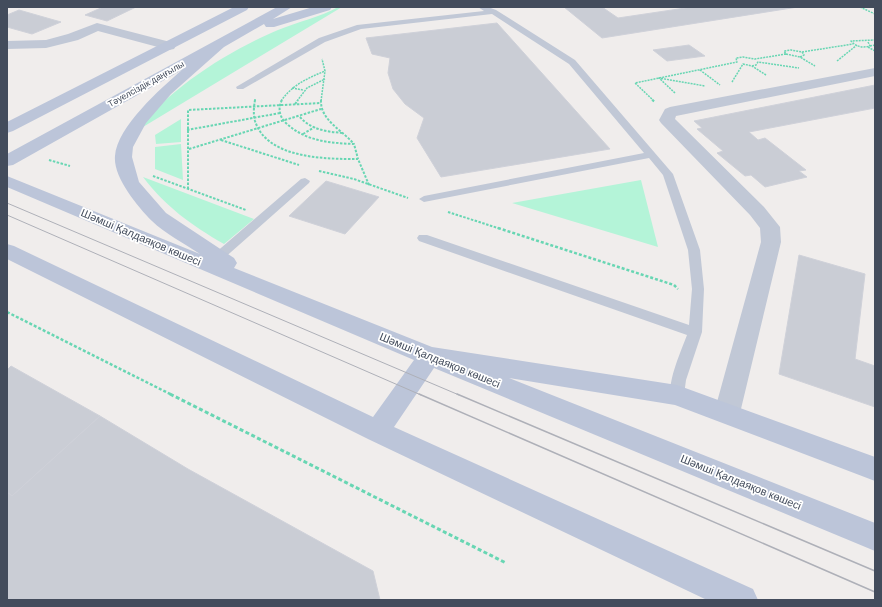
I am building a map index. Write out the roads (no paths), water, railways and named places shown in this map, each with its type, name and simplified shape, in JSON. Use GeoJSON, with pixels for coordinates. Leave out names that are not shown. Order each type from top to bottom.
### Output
{"type":"FeatureCollection","features":[{"type":"Feature","properties":{"kind":"main road"},"geometry":{"type":"LineString","coordinates":[[197,31],[217,7]]}},
{"type":"Feature","properties":{"kind":"main road"},"geometry":{"type":"LineString","coordinates":[[7,128],[243,7]]}},
{"type":"Feature","properties":{"kind":"main road","name":"Тәуелсіздік даңғылы"},"geometry":{"type":"LineString","coordinates":[[7,161],[286,7]]}},
{"type":"Feature","properties":{"kind":"main road"},"geometry":{"type":"LineString","coordinates":[[240,33],[326,7]]}},
{"type":"Feature","properties":{"kind":"main road"},"geometry":{"type":"LineString","coordinates":[[220,43],[200,62],[166,90],[139,121],[125,147],[123,157],[130,183],[159,218],[281,296]]}},
{"type":"Feature","properties":{"kind":"main road","name":"Шәмші Қалдаяқов көшесі"},"geometry":{"type":"LineString","coordinates":[[7,181],[281,296],[875,537]]}},
{"type":"Feature","properties":{"kind":"main road"},"geometry":{"type":"LineString","coordinates":[[7,251],[377,431],[742,600]]}},
{"type":"Feature","properties":{"kind":"main road"},"geometry":{"type":"LineString","coordinates":[[377,431],[430,356],[677,395],[875,469]]}},
{"type":"Feature","properties":{"kind":"street"},"geometry":{"type":"LineString","coordinates":[[7,45],[46,44],[73,37],[97,27],[169,46]]}},
{"type":"Feature","properties":{"kind":"street"},"geometry":{"type":"LineString","coordinates":[[727,413],[771,242],[770,227],[757,211],[668,120],[668,115],[670,112],[830,75],[875,72]]}},
{"type":"Feature","properties":{"kind":"lane"},"geometry":{"type":"LineString","coordinates":[[482,7],[494,12],[572,62],[668,174],[694,250],[698,289],[695,332],[679,380],[677,395]]}},
{"type":"Feature","properties":{"kind":"lane"},"geometry":{"type":"LineString","coordinates":[[240,87],[322,40],[360,27],[494,12]]}},
{"type":"Feature","properties":{"kind":"lane"},"geometry":{"type":"LineString","coordinates":[[424,199],[652,154]]}},
{"type":"Feature","properties":{"kind":"lane"},"geometry":{"type":"LineString","coordinates":[[218,257],[305,181]]}},
{"type":"Feature","properties":{"kind":"lane"},"geometry":{"type":"LineString","coordinates":[[423,238],[695,332]]}},
{"type":"Feature","properties":{"kind":"tram line"},"geometry":{"type":"LineString","coordinates":[[7,203],[459,395]]}},
{"type":"Feature","properties":{"kind":"tram line"},"geometry":{"type":"LineString","coordinates":[[7,215],[421,395]]}},
{"type":"Feature","properties":{"kind":"tram line"},"geometry":{"type":"LineString","coordinates":[[419,394],[875,592]]}},
{"type":"Feature","properties":{"kind":"tram line"},"geometry":{"type":"LineString","coordinates":[[457,394],[875,571]]}}]}
